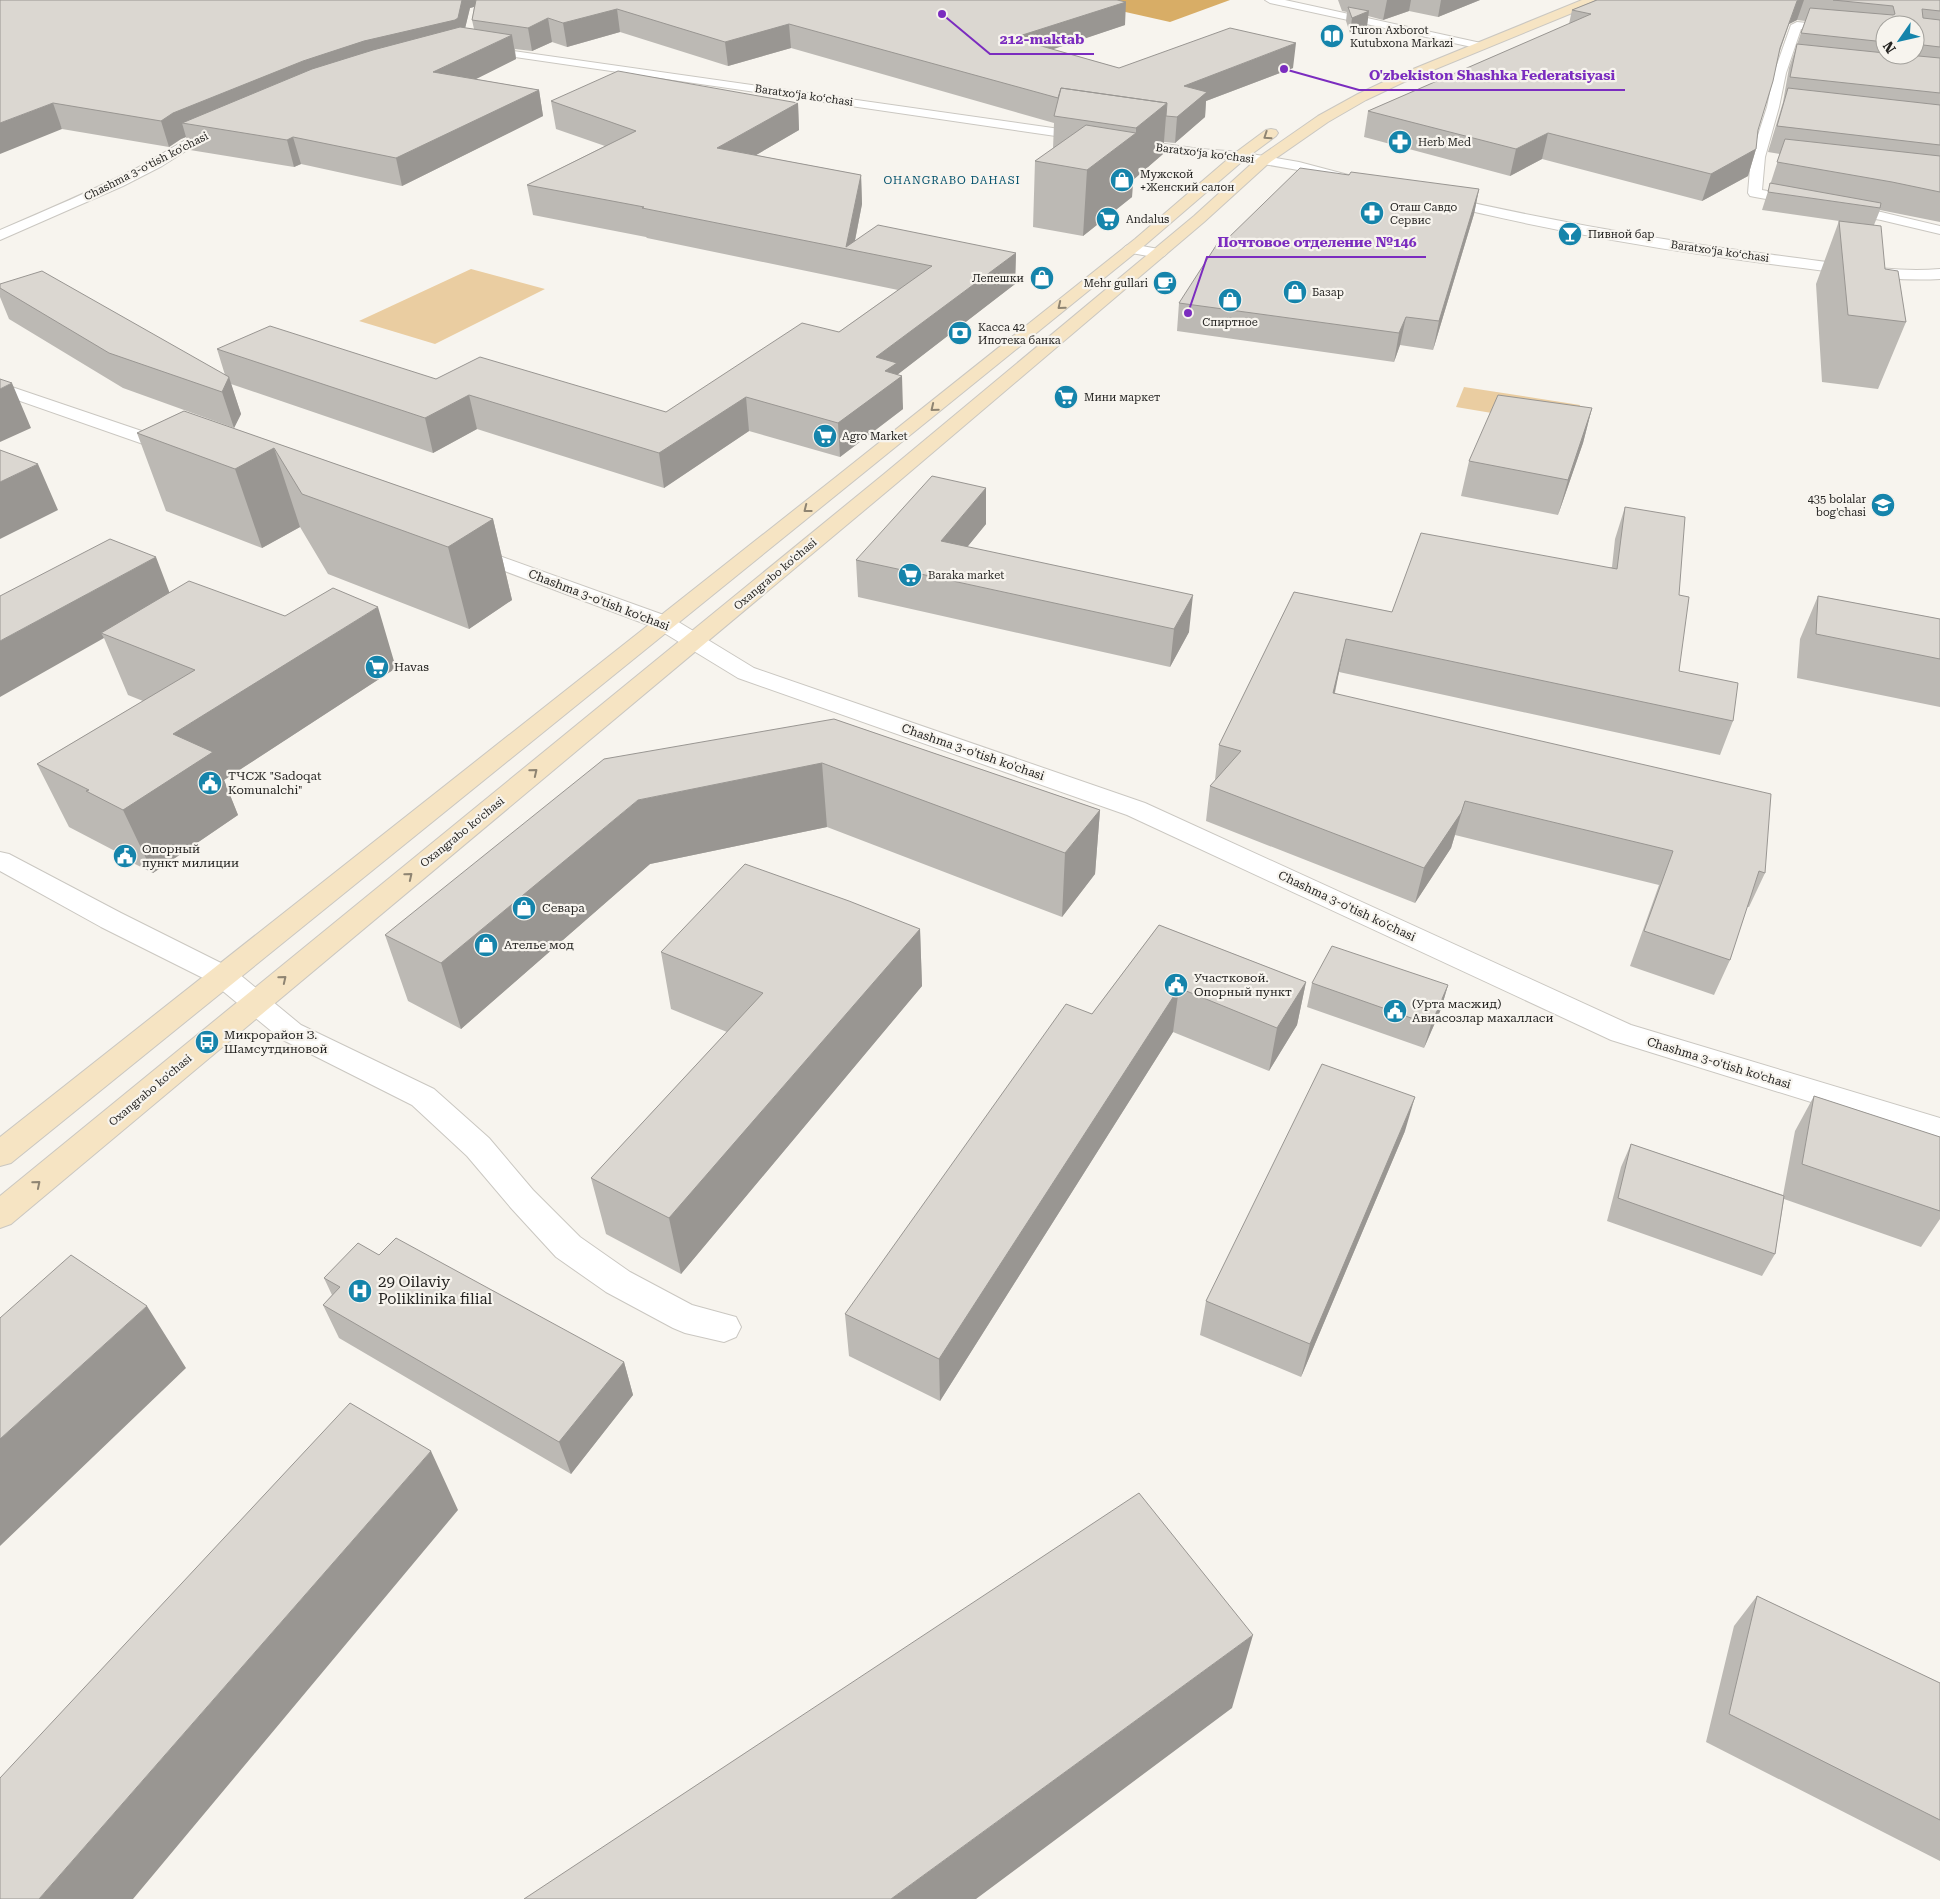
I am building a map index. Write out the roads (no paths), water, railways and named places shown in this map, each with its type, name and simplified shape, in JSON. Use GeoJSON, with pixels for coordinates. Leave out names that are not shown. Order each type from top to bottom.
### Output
{"type":"FeatureCollection","features":[{"type":"Feature","properties":{"kind":"main road","name":"Oxangrabo ko'chasi"},"geometry":{"type":"LineString","coordinates":[[0,1215],[694,641],[1159,253],[1264,160],[1324,119],[1362,97],[1566,0]]}},
{"type":"Feature","properties":{"kind":"main road","name":"Oxangrabo ko'chasi"},"geometry":{"type":"LineString","coordinates":[[0,1154],[1131,249],[1240,156],[1284,125],[1322,103],[1382,76],[1573,9],[1590,0]]}},
{"type":"Feature","properties":{"kind":"street"},"geometry":{"type":"LineString","coordinates":[[1270,0],[1472,44]]}},
{"type":"Feature","properties":{"kind":"street"},"geometry":{"type":"LineString","coordinates":[[1875,33],[1797,25],[1755,193],[1881,216],[1940,230]]}},
{"type":"Feature","properties":{"kind":"street","name":"Baratxoʻja koʻchasi"},"geometry":{"type":"LineString","coordinates":[[468,45],[1191,152],[1240,156],[1298,166],[1359,181]]}},
{"type":"Feature","properties":{"kind":"street","name":"Chashma 3-o'tish ko'chasi"},"geometry":{"type":"LineString","coordinates":[[0,236],[118,183],[157,163],[187,144],[230,126]]}},
{"type":"Feature","properties":{"kind":"street","name":"Baratxoʻja koʻchasi"},"geometry":{"type":"LineString","coordinates":[[1426,197],[1523,219],[1623,238],[1738,255],[1908,276],[1940,274]]}},
{"type":"Feature","properties":{"kind":"street"},"geometry":{"type":"LineString","coordinates":[[1131,249],[1159,253]]}},
{"type":"Feature","properties":{"kind":"street"},"geometry":{"type":"LineString","coordinates":[[0,388],[197,456]]}},
{"type":"Feature","properties":{"kind":"street","name":"Chashma 3-o'tish ko'chasi"},"geometry":{"type":"LineString","coordinates":[[450,545],[573,588],[664,623],[746,673],[1136,809],[1621,1033],[1940,1130]]}},
{"type":"Feature","properties":{"kind":"street"},"geometry":{"type":"LineString","coordinates":[[0,860],[111,920],[223,976],[291,1032],[423,1097],[478,1147],[522,1199],[568,1247],[618,1282],[685,1318],[724,1327]]}},
{"type":"Feature","properties":{"kind":"place","name":"212-maktab"},"geometry":{"type":"Point","coordinates":[942,14]}},
{"type":"Feature","properties":{"kind":"place","name":"Turon Axborot Kutubxona Markazi"},"geometry":{"type":"Point","coordinates":[1332,36]}},
{"type":"Feature","properties":{"kind":"place","name":"O'zbekiston Shashka Federatsiyasi"},"geometry":{"type":"Point","coordinates":[1284,69]}},
{"type":"Feature","properties":{"kind":"place","name":"Herb Med"},"geometry":{"type":"Point","coordinates":[1400,142]}},
{"type":"Feature","properties":{"kind":"place","name":"Мужской +Женский салон"},"geometry":{"type":"Point","coordinates":[1122,180]}},
{"type":"Feature","properties":{"kind":"place","name":"Оташ Савдо Сервис"},"geometry":{"type":"Point","coordinates":[1372,213]}},
{"type":"Feature","properties":{"kind":"place","name":"Andalus"},"geometry":{"type":"Point","coordinates":[1108,219]}},
{"type":"Feature","properties":{"kind":"place","name":"Пивной бар"},"geometry":{"type":"Point","coordinates":[1570,234]}},
{"type":"Feature","properties":{"kind":"place","name":"Лепешки"},"geometry":{"type":"Point","coordinates":[1042,278]}},
{"type":"Feature","properties":{"kind":"place","name":"Mehr gullari"},"geometry":{"type":"Point","coordinates":[1165,283]}},
{"type":"Feature","properties":{"kind":"place","name":"Базар"},"geometry":{"type":"Point","coordinates":[1295,292]}},
{"type":"Feature","properties":{"kind":"place","name":"Спиртное"},"geometry":{"type":"Point","coordinates":[1230,300]}},
{"type":"Feature","properties":{"kind":"place","name":"Почтовое отделение №146"},"geometry":{"type":"Point","coordinates":[1188,313]}},
{"type":"Feature","properties":{"kind":"place","name":"Касса 42 Ипотека банка"},"geometry":{"type":"Point","coordinates":[960,333]}},
{"type":"Feature","properties":{"kind":"place","name":"Мини маркет"},"geometry":{"type":"Point","coordinates":[1066,397]}},
{"type":"Feature","properties":{"kind":"place","name":"Agro Market"},"geometry":{"type":"Point","coordinates":[825,436]}},
{"type":"Feature","properties":{"kind":"place","name":"435 bolalar bog'chasi"},"geometry":{"type":"Point","coordinates":[1883,505]}},
{"type":"Feature","properties":{"kind":"place","name":"Baraka market"},"geometry":{"type":"Point","coordinates":[910,575]}},
{"type":"Feature","properties":{"kind":"place","name":"Havas"},"geometry":{"type":"Point","coordinates":[377,667]}},
{"type":"Feature","properties":{"kind":"place","name":"ТЧСЖ \"Sadoqat Komunalchi\""},"geometry":{"type":"Point","coordinates":[210,783]}},
{"type":"Feature","properties":{"kind":"place","name":"Опорный пункт милиции"},"geometry":{"type":"Point","coordinates":[125,856]}},
{"type":"Feature","properties":{"kind":"place","name":"Севара"},"geometry":{"type":"Point","coordinates":[524,908]}},
{"type":"Feature","properties":{"kind":"place","name":"Ателье мод"},"geometry":{"type":"Point","coordinates":[486,945]}},
{"type":"Feature","properties":{"kind":"place","name":"Участковой. Опорный пункт"},"geometry":{"type":"Point","coordinates":[1176,985]}},
{"type":"Feature","properties":{"kind":"place","name":"(Урта масжид) Авиасозлар махалласи"},"geometry":{"type":"Point","coordinates":[1395,1011]}},
{"type":"Feature","properties":{"kind":"place","name":"Микрорайон З. Шамсутдиновой"},"geometry":{"type":"Point","coordinates":[207,1042]}},
{"type":"Feature","properties":{"kind":"place","name":"29 Oilaviy Poliklinika filial"},"geometry":{"type":"Point","coordinates":[360,1291]}},
{"type":"Feature","properties":{"kind":"district","name":"OHANGRABO DAHASI"},"geometry":{"type":"Point","coordinates":[952,180]}}]}
